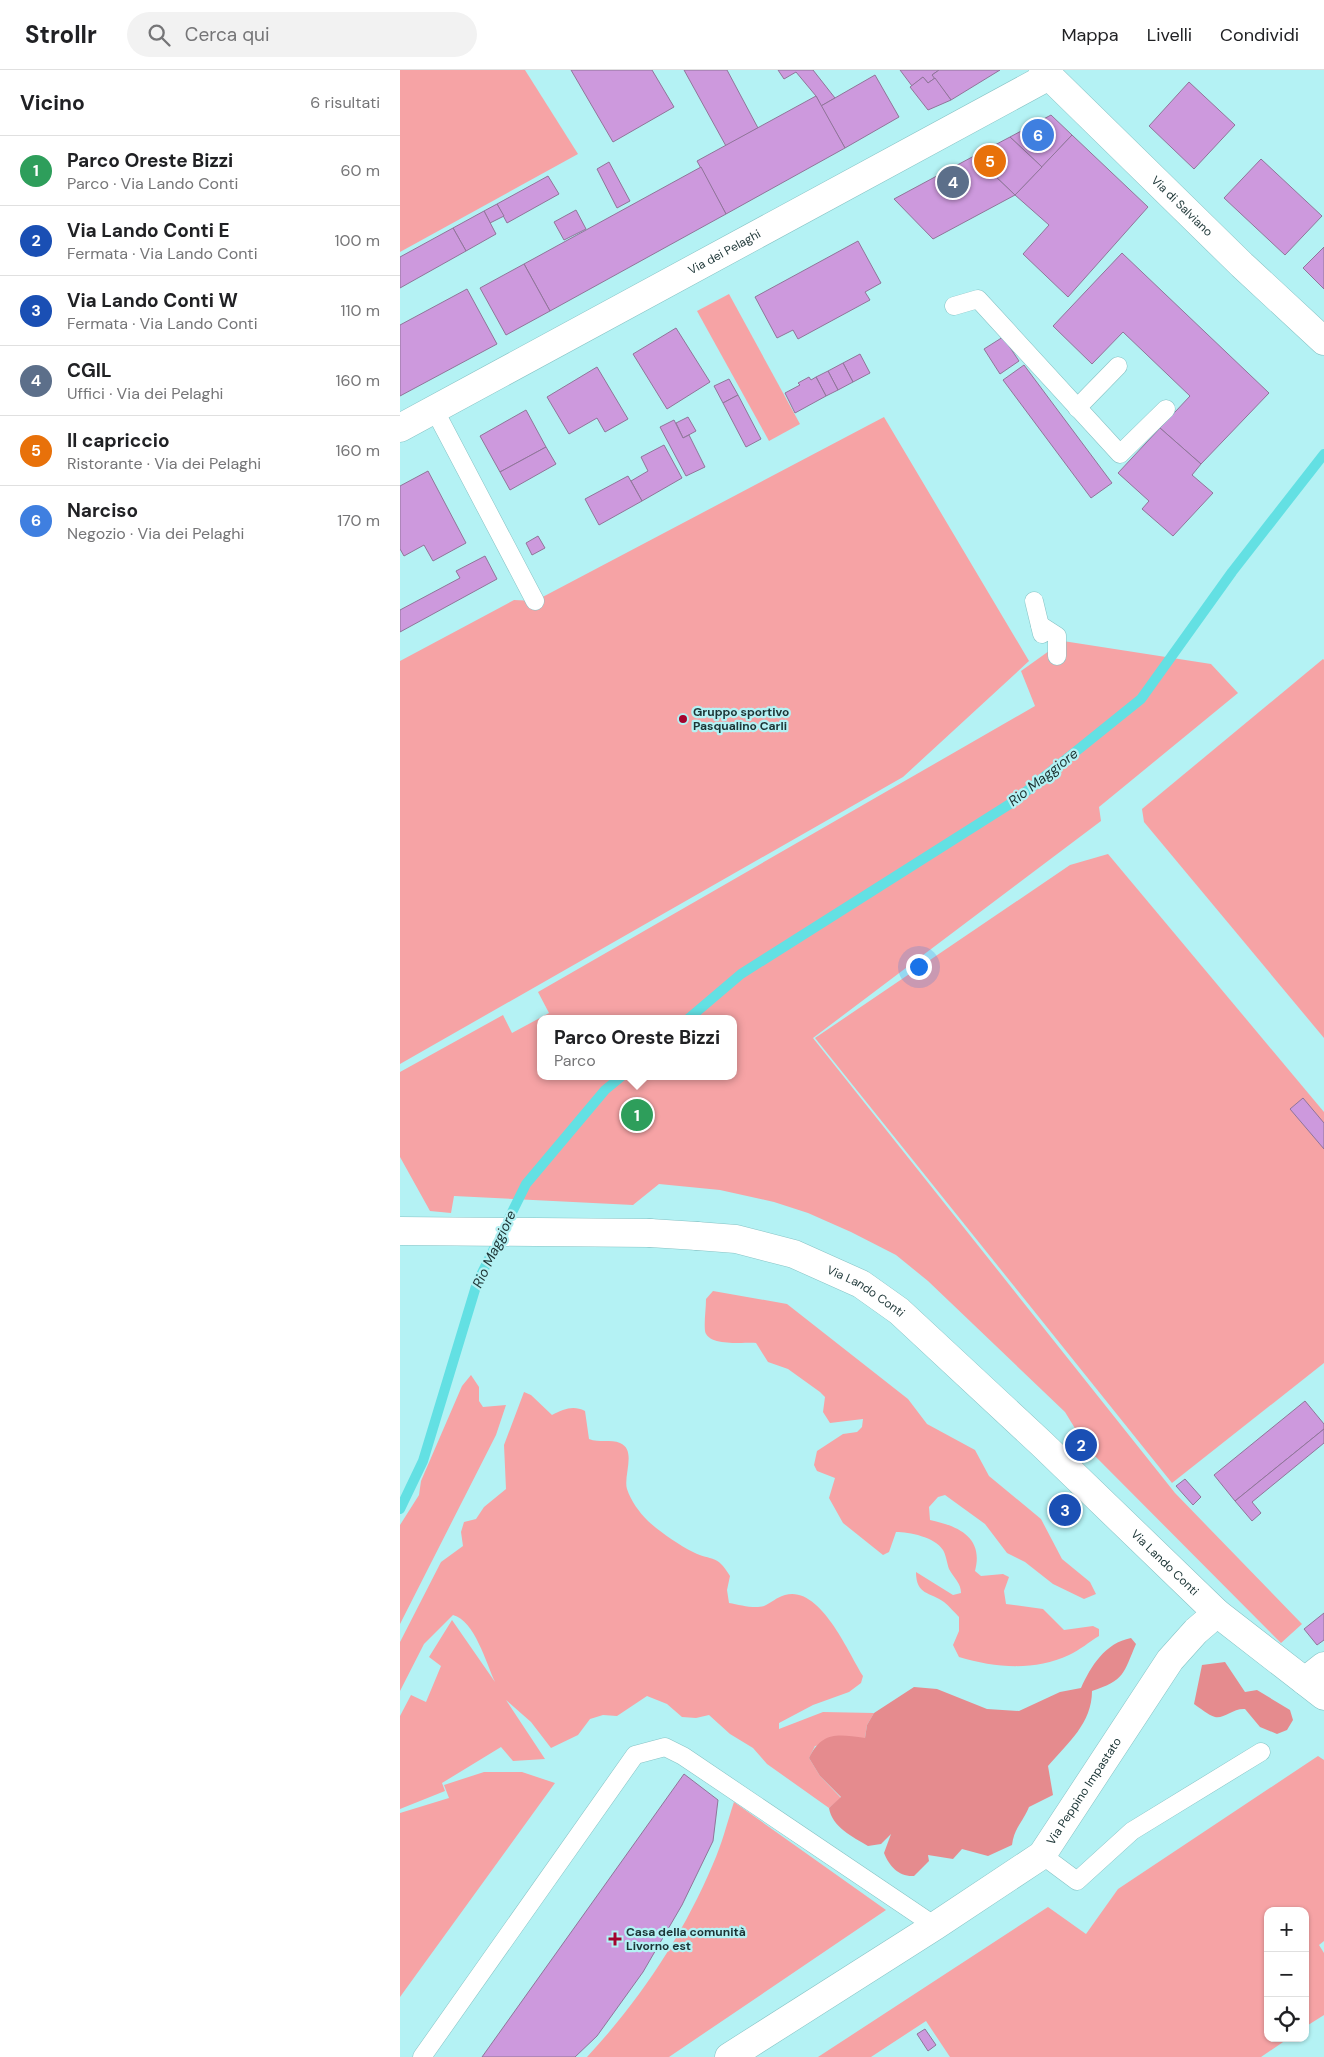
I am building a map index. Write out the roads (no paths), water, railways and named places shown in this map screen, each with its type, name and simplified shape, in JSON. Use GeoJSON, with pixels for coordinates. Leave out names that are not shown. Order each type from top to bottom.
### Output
{"type":"FeatureCollection","features":[{"type":"Feature","properties":{"kind":"street","name":"Via di Salviano"},"geometry":{"type":"LineString","coordinates":[[1046,73],[1242,265],[1324,341]]}},
{"type":"Feature","properties":{"kind":"street","name":"Via dei Pelaghi"},"geometry":{"type":"LineString","coordinates":[[400,428],[1046,73]]}},
{"type":"Feature","properties":{"kind":"street","name":"Via Lando Conti"},"geometry":{"type":"LineString","coordinates":[[400,1231],[650,1233],[736,1239],[794,1254],[861,1284],[899,1311],[1059,1460],[1217,1614]]}},
{"type":"Feature","properties":{"kind":"street"},"geometry":{"type":"LineString","coordinates":[[1217,1614],[1318,1681]]}},
{"type":"Feature","properties":{"kind":"street","name":"Via Peppino Impastato"},"geometry":{"type":"LineString","coordinates":[[729,2057],[935,1926],[1042,1855],[1170,1660],[1196,1631],[1217,1614]]}},
{"type":"Feature","properties":{"kind":"lane"},"geometry":{"type":"LineString","coordinates":[[954,306],[978,299],[1120,454],[1166,409]]}},
{"type":"Feature","properties":{"kind":"lane"},"geometry":{"type":"LineString","coordinates":[[1077,408],[1118,366]]}},
{"type":"Feature","properties":{"kind":"lane"},"geometry":{"type":"LineString","coordinates":[[434,409],[535,601]]}},
{"type":"Feature","properties":{"kind":"lane"},"geometry":{"type":"LineString","coordinates":[[1034,601],[1042,632],[1056,636],[1057,656]]}},
{"type":"Feature","properties":{"kind":"lane"},"geometry":{"type":"LineString","coordinates":[[422,2057],[635,1755],[665,1747],[683,1756],[935,1926]]}},
{"type":"Feature","properties":{"kind":"lane"},"geometry":{"type":"LineString","coordinates":[[1042,1855],[1077,1881],[1132,1831],[1261,1752]]}},
{"type":"Feature","properties":{"kind":"waterway","name":"Rio Maggiore"},"geometry":{"type":"LineString","coordinates":[[693,1015],[741,974],[1013,802],[1141,699],[1232,572],[1324,454]]}},
{"type":"Feature","properties":{"kind":"waterway","name":"Rio Maggiore"},"geometry":{"type":"LineString","coordinates":[[400,1509],[423,1461],[477,1283],[526,1184],[605,1090],[617,1080]]}},
{"type":"Feature","properties":{"kind":"place","name":"Narciso"},"geometry":{"type":"Point","coordinates":[1038,135]}},
{"type":"Feature","properties":{"kind":"place","name":"Il capriccio"},"geometry":{"type":"Point","coordinates":[990,161]}},
{"type":"Feature","properties":{"kind":"place","name":"CGIL"},"geometry":{"type":"Point","coordinates":[953,182]}},
{"type":"Feature","properties":{"kind":"place","name":"Gruppo sportivo Pasqualino Carli"},"geometry":{"type":"Point","coordinates":[683,719]}},
{"type":"Feature","properties":{"kind":"place","name":"Parco Oreste Bizzi"},"geometry":{"type":"Point","coordinates":[637,1115]}},
{"type":"Feature","properties":{"kind":"place","name":"Via Lando Conti E"},"geometry":{"type":"Point","coordinates":[1081,1445]}},
{"type":"Feature","properties":{"kind":"place","name":"Via Lando Conti W"},"geometry":{"type":"Point","coordinates":[1065,1510]}},
{"type":"Feature","properties":{"kind":"place","name":"Casa della comunità Livorno est"},"geometry":{"type":"Point","coordinates":[615,1939]}}]}
